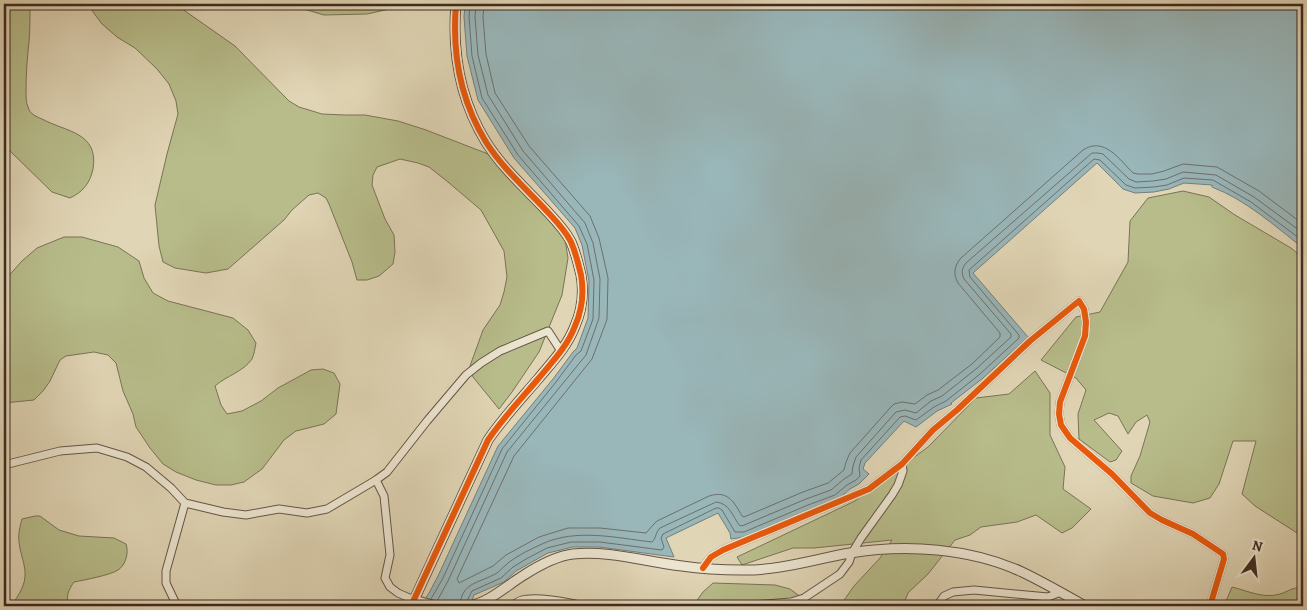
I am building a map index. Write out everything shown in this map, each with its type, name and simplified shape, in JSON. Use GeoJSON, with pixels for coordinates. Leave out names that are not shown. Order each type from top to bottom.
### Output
{"type":"FeatureCollection","features":[{"type":"Feature","properties":{"kind":"street"},"geometry":{"type":"LineString","coordinates":[[416,603],[488,440],[499,424],[569,340],[582,304],[582,280],[578,258],[571,241],[560,224],[500,160],[486,142],[476,124],[459,78],[454,40],[456,4]]}},
{"type":"Feature","properties":{"kind":"street"},"geometry":{"type":"LineString","coordinates":[[703,568],[711,558],[724,550],[869,489],[902,464],[933,430],[1030,341],[1079,301],[1084,309],[1086,322],[1085,336],[1060,402],[1059,414],[1061,425],[1070,438],[1112,474],[1150,513],[1193,534],[1223,554],[1224,559],[1210,606]]}},
{"type":"Feature","properties":{"kind":"street"},"geometry":{"type":"LineString","coordinates":[[4,465],[60,451],[97,448],[126,457],[146,467],[171,488],[185,503],[246,515],[280,510],[307,513],[327,510],[387,472],[466,375],[480,363],[500,351],[548,331],[561,351]]}},
{"type":"Feature","properties":{"kind":"street"},"geometry":{"type":"LineString","coordinates":[[740,606],[791,602],[804,598],[840,574],[895,490],[903,471],[902,464]]}},
{"type":"Feature","properties":{"kind":"street"},"geometry":{"type":"LineString","coordinates":[[376,480],[384,496],[390,555],[385,578],[390,587],[416,603],[436,606]]}},
{"type":"Feature","properties":{"kind":"street"},"geometry":{"type":"LineString","coordinates":[[177,606],[166,582],[166,571],[185,503]]}},
{"type":"Feature","properties":{"kind":"street"},"geometry":{"type":"LineString","coordinates":[[469,606],[491,602],[524,574],[548,561],[572,554],[610,555],[681,566],[754,571],[886,548],[914,548],[966,555],[993,561],[1020,571],[1085,606]]}},
{"type":"Feature","properties":{"kind":"street"},"geometry":{"type":"LineString","coordinates":[[937,606],[944,596],[953,592],[974,590],[1048,597],[1061,592]]}},
{"type":"Feature","properties":{"kind":"street"},"geometry":{"type":"LineString","coordinates":[[512,606],[522,600],[543,599],[582,606]]}},
{"type":"Feature","properties":{"kind":"green space"},"geometry":{"type":"Polygon","coordinates":[[[4,4],[30,4],[26,92],[30,111],[37,117],[79,135],[91,147],[94,157],[90,179],[79,193],[70,198],[52,192],[10,151],[4,148],[4,4]]]}},
{"type":"Feature","properties":{"kind":"green space"},"geometry":{"type":"Polygon","coordinates":[[[90,4],[175,4],[235,46],[289,101],[299,107],[322,114],[365,115],[398,121],[496,157],[564,233],[568,258],[562,295],[539,352],[499,409],[473,377],[470,366],[483,330],[500,305],[504,292],[507,277],[504,251],[481,210],[429,167],[400,159],[377,167],[373,175],[372,185],[385,219],[394,235],[395,252],[393,264],[379,276],[367,280],[357,280],[352,262],[329,204],[326,198],[318,193],[309,195],[284,220],[228,269],[206,273],[175,268],[163,262],[159,246],[155,205],[178,114],[176,101],[169,84],[157,69],[135,48],[117,37],[102,24],[93,12],[90,4]]]}},
{"type":"Feature","properties":{"kind":"green space"},"geometry":{"type":"Polygon","coordinates":[[[287,4],[412,4],[367,14],[324,15],[287,4]]]}},
{"type":"Feature","properties":{"kind":"green space"},"geometry":{"type":"Polygon","coordinates":[[[1183,191],[1209,197],[1235,215],[1291,248],[1303,258],[1303,530],[1297,533],[1255,506],[1242,494],[1256,441],[1233,441],[1219,484],[1210,498],[1193,503],[1153,496],[1131,483],[1131,476],[1140,456],[1150,422],[1147,415],[1136,422],[1128,434],[1118,416],[1109,413],[1094,420],[1122,451],[1116,460],[1110,462],[1079,439],[1078,414],[1086,390],[1076,378],[1041,360],[1076,317],[1100,312],[1128,262],[1130,221],[1148,198],[1183,191]]]}},
{"type":"Feature","properties":{"kind":"green space"},"geometry":{"type":"Polygon","coordinates":[[[64,237],[82,237],[118,247],[139,261],[144,278],[153,293],[168,301],[233,318],[248,330],[256,343],[252,359],[244,367],[215,386],[221,405],[227,414],[242,411],[311,370],[323,369],[334,373],[340,384],[336,414],[324,424],[296,431],[284,440],[262,469],[244,482],[231,485],[216,485],[196,480],[176,472],[163,464],[136,427],[133,414],[123,391],[116,363],[108,355],[94,352],[66,356],[60,360],[50,381],[34,400],[4,403],[4,281],[37,248],[64,237]]]}},
{"type":"Feature","properties":{"kind":"green space"},"geometry":{"type":"Polygon","coordinates":[[[1035,371],[1050,393],[1050,435],[1065,467],[1063,489],[1091,509],[1072,528],[1062,533],[1036,515],[1017,522],[981,527],[970,535],[955,540],[928,574],[908,593],[903,606],[840,606],[854,586],[880,558],[892,540],[814,548],[793,548],[742,565],[737,557],[855,501],[928,447],[976,398],[1009,394],[1035,371]]]}},
{"type":"Feature","properties":{"kind":"green space"},"geometry":{"type":"Polygon","coordinates":[[[40,516],[59,530],[79,536],[114,538],[126,544],[125,562],[115,572],[74,582],[68,593],[69,606],[9,606],[12,605],[20,592],[25,577],[19,539],[22,519],[40,516]]]}},
{"type":"Feature","properties":{"kind":"green space"},"geometry":{"type":"Polygon","coordinates":[[[713,583],[775,585],[790,589],[813,606],[693,606],[703,592],[713,583]]]}},
{"type":"Feature","properties":{"kind":"green space"},"geometry":{"type":"Polygon","coordinates":[[[1232,587],[1268,596],[1303,588],[1303,606],[1224,606],[1232,587]]]}},
{"type":"Feature","properties":{"kind":"water"},"geometry":{"type":"Polygon","coordinates":[[[465,4],[1303,4],[1303,248],[1248,206],[1225,192],[1212,187],[1212,185],[1184,183],[1169,189],[1135,193],[1123,189],[1097,163],[973,273],[1028,337],[952,404],[937,411],[916,427],[904,421],[865,463],[863,469],[869,474],[859,484],[838,499],[744,537],[731,539],[730,533],[718,513],[666,538],[674,557],[599,547],[573,547],[548,553],[516,571],[504,582],[474,595],[470,606],[420,606],[438,576],[498,446],[577,348],[588,318],[589,281],[582,245],[575,228],[514,158],[478,100],[467,56],[465,4]]]}},
{"type":"Feature","properties":{"kind":"cycle path"},"geometry":{"type":"LineString","coordinates":[[411,606],[488,440],[563,348],[572,334],[577,320],[582,294],[581,275],[568,237],[554,219],[498,159],[477,126],[464,93],[457,58],[455,40],[456,4]]}},
{"type":"Feature","properties":{"kind":"cycle path"},"geometry":{"type":"LineString","coordinates":[[703,568],[711,557],[723,550],[869,489],[902,464],[933,430],[1030,341],[1079,301],[1084,309],[1086,322],[1085,336],[1060,402],[1059,414],[1061,425],[1070,438],[1112,474],[1150,513],[1193,534],[1223,554],[1224,559],[1210,606]]}}]}
